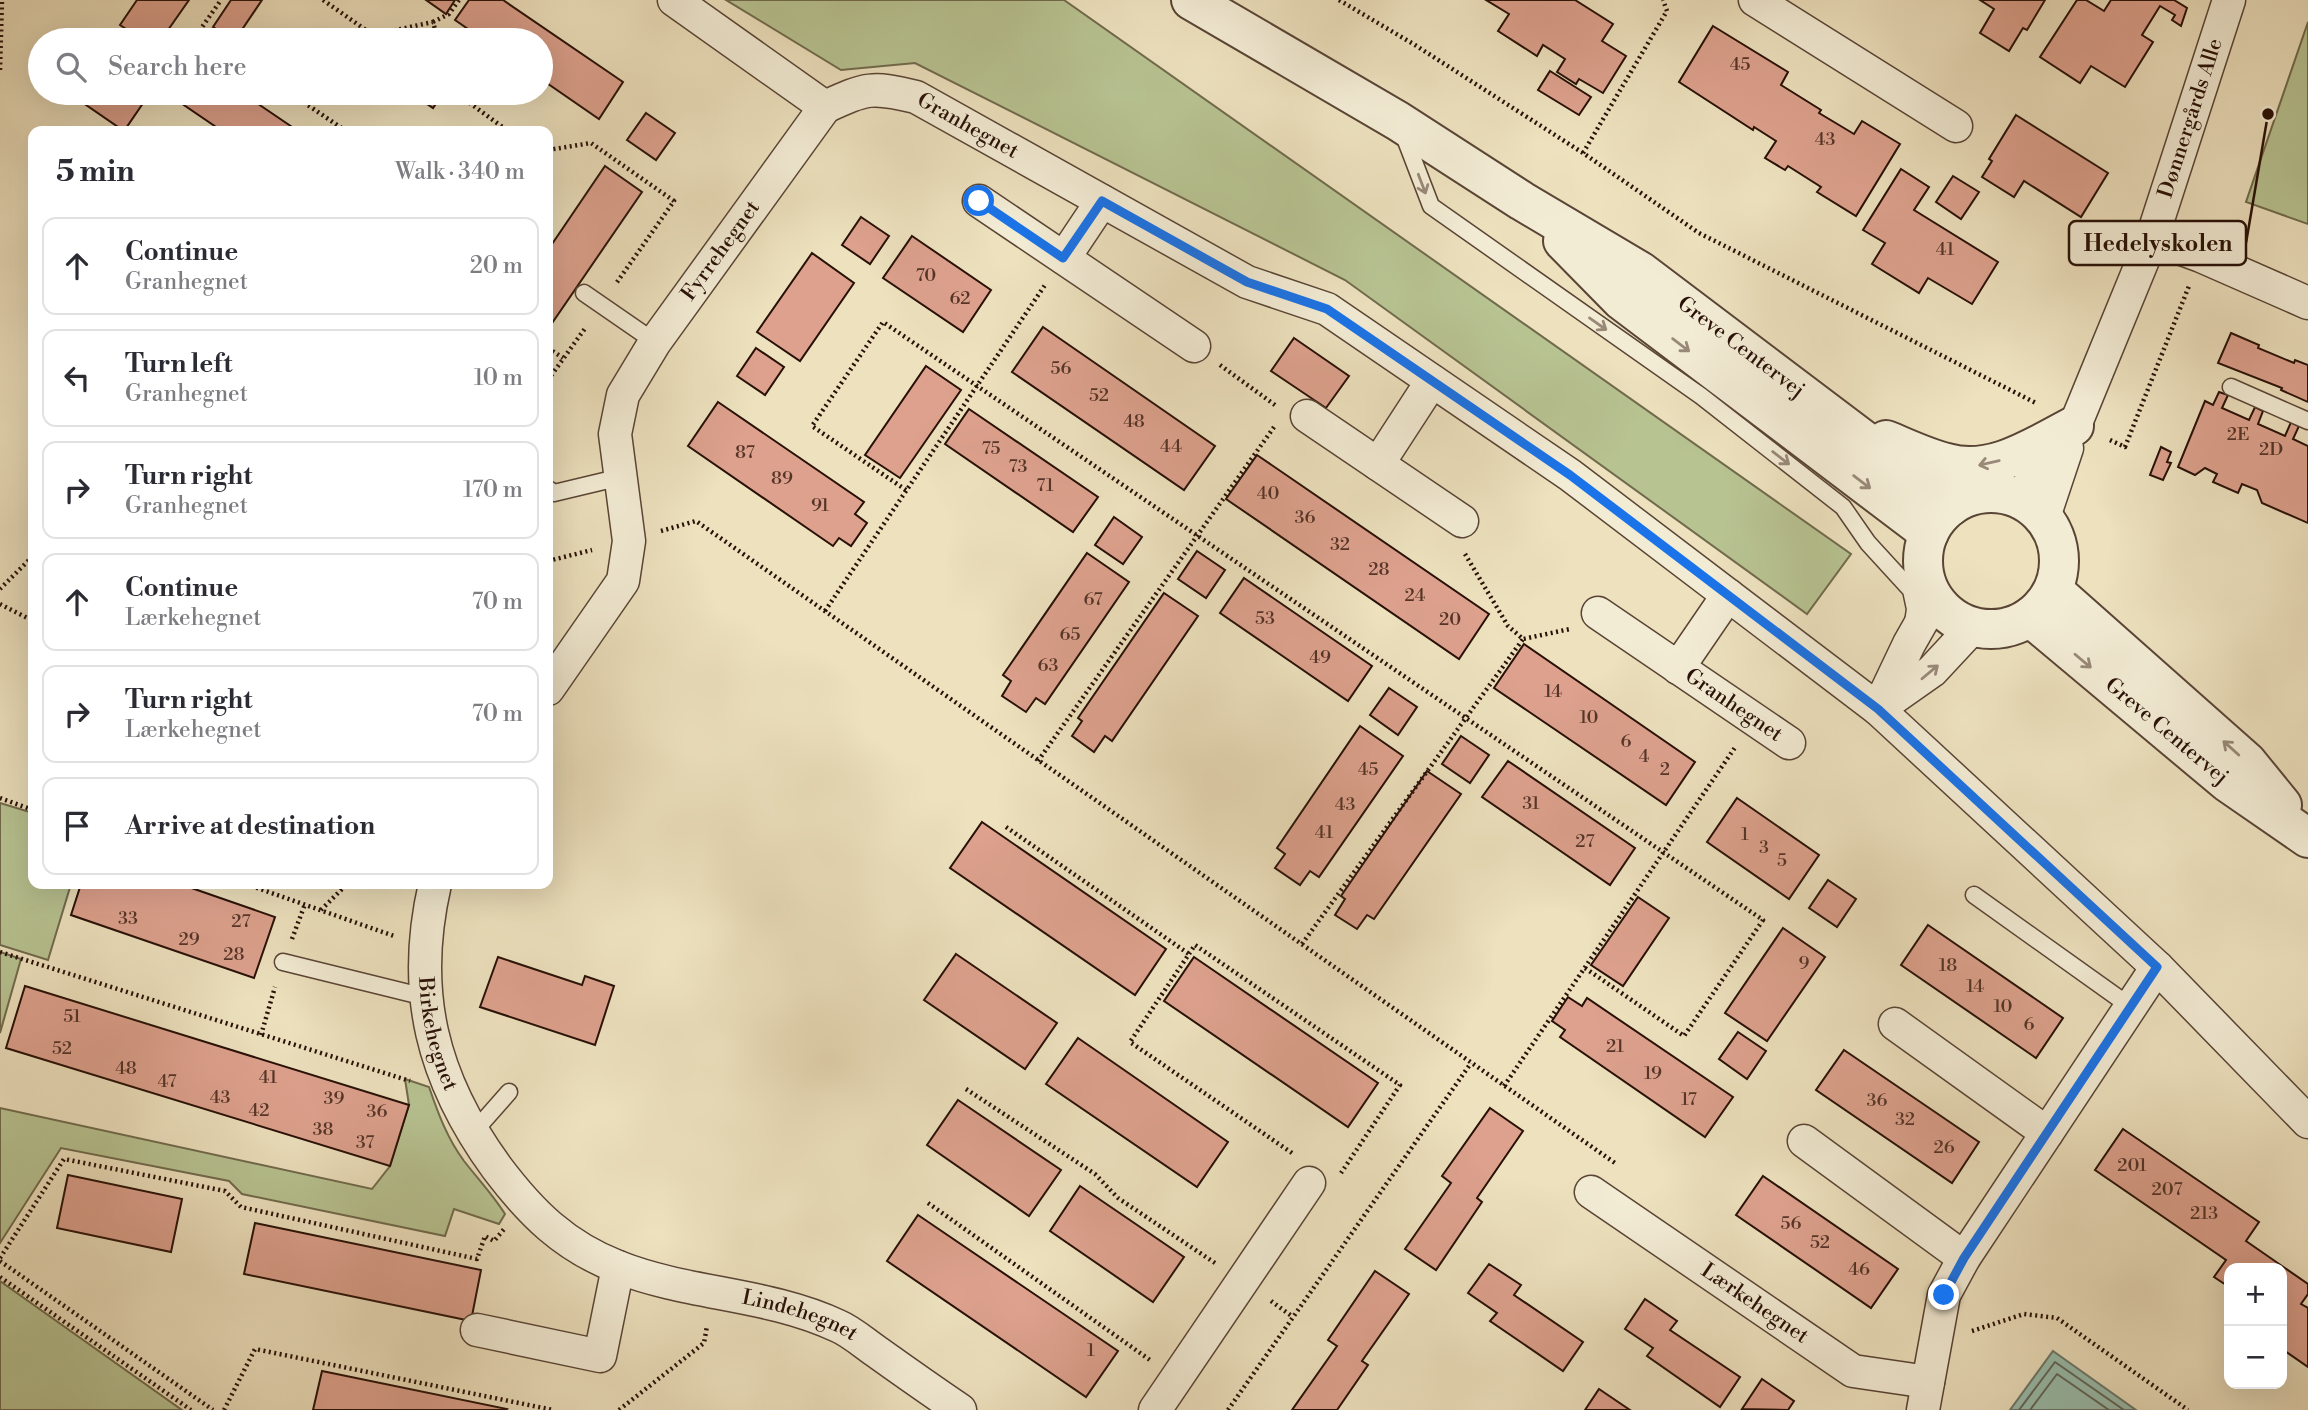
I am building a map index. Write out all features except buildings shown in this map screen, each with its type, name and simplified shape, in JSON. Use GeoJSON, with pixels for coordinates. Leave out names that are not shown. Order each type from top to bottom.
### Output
{"type":"FeatureCollection","features":[{"type":"Feature","properties":{"kind":"street"},"geometry":{"type":"LineString","coordinates":[[674,0],[825,107]]}},
{"type":"Feature","properties":{"kind":"street","name":"Greve Centervej"},"geometry":{"type":"LineString","coordinates":[[1191,0],[1398,121],[1522,201],[1640,271],[1845,424],[1940,519]]}},
{"type":"Feature","properties":{"kind":"street"},"geometry":{"type":"LineString","coordinates":[[1755,0],[1956,126]]}},
{"type":"Feature","properties":{"kind":"street","name":"Dønnergårds Alle"},"geometry":{"type":"LineString","coordinates":[[2032,508],[2075,424],[2152,238],[2229,0]]}},
{"type":"Feature","properties":{"kind":"street","name":"Granhegnet"},"geometry":{"type":"LineString","coordinates":[[825,107],[859,91],[885,90],[916,97],[1247,282],[1327,309],[1570,475],[1878,709]]}},
{"type":"Feature","properties":{"kind":"street","name":"Fyrrehegnet"},"geometry":{"type":"LineString","coordinates":[[553,683],[623,581],[629,541],[615,434],[623,396],[655,342],[825,107]]}},
{"type":"Feature","properties":{"kind":"street"},"geometry":{"type":"LineString","coordinates":[[979,201],[1194,346]]}},
{"type":"Feature","properties":{"kind":"street"},"geometry":{"type":"LineString","coordinates":[[1063,258],[1102,201]]}},
{"type":"Feature","properties":{"kind":"street","name":"Greve Centervej"},"geometry":{"type":"LineString","coordinates":[[1522,201],[1621,300],[1940,519]]}},
{"type":"Feature","properties":{"kind":"street"},"geometry":{"type":"LineString","coordinates":[[2152,238],[2201,256],[2308,303]]}},
{"type":"Feature","properties":{"kind":"street"},"geometry":{"type":"LineString","coordinates":[[1378,464],[1432,381]]}},
{"type":"Feature","properties":{"kind":"street"},"geometry":{"type":"LineString","coordinates":[[1296,414],[1378,464],[1462,521]]}},
{"type":"Feature","properties":{"kind":"street"},"geometry":{"type":"LineString","coordinates":[[1845,424],[1949,464],[1978,466],[2010,458],[2075,424]]}},
{"type":"Feature","properties":{"kind":"street"},"geometry":{"type":"LineString","coordinates":[[1984,493],[2002,493],[2032,508],[2053,530],[2058,545],[2059,576],[2042,604],[2003,628],[1973,627],[1949,614],[1934,600],[1924,570],[1924,551],[1940,519],[1966,497],[1984,493]]}},
{"type":"Feature","properties":{"kind":"street","name":"Granhegnet"},"geometry":{"type":"LineString","coordinates":[[1678,668],[1728,595]]}},
{"type":"Feature","properties":{"kind":"street"},"geometry":{"type":"LineString","coordinates":[[1878,709],[1909,644],[1934,600]]}},
{"type":"Feature","properties":{"kind":"street","name":"Greve Centervej"},"geometry":{"type":"LineString","coordinates":[[2042,604],[2227,782],[2308,837]]}},
{"type":"Feature","properties":{"kind":"street","name":"Granhegnet"},"geometry":{"type":"LineString","coordinates":[[1598,613],[1789,743]]}},
{"type":"Feature","properties":{"kind":"street"},"geometry":{"type":"LineString","coordinates":[[1878,709],[1932,671],[1973,627]]}},
{"type":"Feature","properties":{"kind":"street"},"geometry":{"type":"LineString","coordinates":[[1878,709],[2157,967],[2308,1122]]}},
{"type":"Feature","properties":{"kind":"street","name":"Birkehegnet"},"geometry":{"type":"LineString","coordinates":[[434,889],[424,947],[425,997],[435,1046],[451,1093],[472,1134],[499,1170]]}},
{"type":"Feature","properties":{"kind":"street","name":"Lærkehegnet"},"geometry":{"type":"LineString","coordinates":[[1591,1192],[1853,1371],[1926,1396],[1944,1295],[1964,1258],[2157,967]]}},
{"type":"Feature","properties":{"kind":"street"},"geometry":{"type":"LineString","coordinates":[[1895,1024],[2047,1133]]}},
{"type":"Feature","properties":{"kind":"street"},"geometry":{"type":"LineString","coordinates":[[1804,1141],[1964,1258]]}},
{"type":"Feature","properties":{"kind":"street","name":"Lindehegnet"},"geometry":{"type":"LineString","coordinates":[[499,1170],[526,1205],[553,1230],[584,1251],[618,1267],[656,1279],[780,1305],[839,1326],[960,1410]]}},
{"type":"Feature","properties":{"kind":"street"},"geometry":{"type":"LineString","coordinates":[[1155,1410],[1313,1176]]}},
{"type":"Feature","properties":{"kind":"street"},"geometry":{"type":"LineString","coordinates":[[477,1331],[600,1356],[618,1267]]}},
{"type":"Feature","properties":{"kind":"lane"},"geometry":{"type":"LineString","coordinates":[[1398,121],[1431,206],[1701,396],[1843,507],[1868,543],[1911,590],[1915,609],[1909,644]]}},
{"type":"Feature","properties":{"kind":"lane"},"geometry":{"type":"LineString","coordinates":[[584,293],[655,342]]}},
{"type":"Feature","properties":{"kind":"lane"},"geometry":{"type":"LineString","coordinates":[[2231,387],[2308,421]]}},
{"type":"Feature","properties":{"kind":"lane"},"geometry":{"type":"LineString","coordinates":[[553,492],[621,477]]}},
{"type":"Feature","properties":{"kind":"lane"},"geometry":{"type":"LineString","coordinates":[[1974,895],[2131,1007]]}},
{"type":"Feature","properties":{"kind":"lane"},"geometry":{"type":"LineString","coordinates":[[284,962],[425,997]]}},
{"type":"Feature","properties":{"kind":"lane"},"geometry":{"type":"LineString","coordinates":[[472,1134],[509,1092]]}},
{"type":"Feature","properties":{"kind":"path"},"geometry":{"type":"LineString","coordinates":[[0,70],[2,0]]}},
{"type":"Feature","properties":{"kind":"path"},"geometry":{"type":"LineString","coordinates":[[201,28],[221,0]]}},
{"type":"Feature","properties":{"kind":"path"},"geometry":{"type":"LineString","coordinates":[[323,0],[363,28]]}},
{"type":"Feature","properties":{"kind":"path"},"geometry":{"type":"LineString","coordinates":[[405,28],[433,22],[449,14],[459,0]]}},
{"type":"Feature","properties":{"kind":"path"},"geometry":{"type":"LineString","coordinates":[[1339,0],[1415,45],[1583,153],[1699,233],[2125,447],[2201,256]]}},
{"type":"Feature","properties":{"kind":"path"},"geometry":{"type":"LineString","coordinates":[[1583,153],[1667,10],[1663,0]]}},
{"type":"Feature","properties":{"kind":"path"},"geometry":{"type":"LineString","coordinates":[[433,22],[435,28]]}},
{"type":"Feature","properties":{"kind":"path"},"geometry":{"type":"LineString","coordinates":[[308,105],[339,126]]}},
{"type":"Feature","properties":{"kind":"path"},"geometry":{"type":"LineString","coordinates":[[472,105],[501,126]]}},
{"type":"Feature","properties":{"kind":"path"},"geometry":{"type":"LineString","coordinates":[[553,149],[591,143],[674,201],[553,373]]}},
{"type":"Feature","properties":{"kind":"path"},"geometry":{"type":"LineString","coordinates":[[825,611],[1063,258]]}},
{"type":"Feature","properties":{"kind":"path"},"geometry":{"type":"LineString","coordinates":[[905,490],[812,426],[883,322],[1763,920],[1684,1036],[1585,968]]}},
{"type":"Feature","properties":{"kind":"path"},"geometry":{"type":"LineString","coordinates":[[1038,761],[1197,535],[1296,414],[1194,346]]}},
{"type":"Feature","properties":{"kind":"path"},"geometry":{"type":"LineString","coordinates":[[553,351],[563,358]]}},
{"type":"Feature","properties":{"kind":"path"},"geometry":{"type":"LineString","coordinates":[[553,560],[696,521],[1618,1165]]}},
{"type":"Feature","properties":{"kind":"path"},"geometry":{"type":"LineString","coordinates":[[1462,521],[1456,539],[1508,626],[1523,639]]}},
{"type":"Feature","properties":{"kind":"path"},"geometry":{"type":"LineString","coordinates":[[0,589],[28,561]]}},
{"type":"Feature","properties":{"kind":"path"},"geometry":{"type":"LineString","coordinates":[[0,604],[28,618]]}},
{"type":"Feature","properties":{"kind":"path"},"geometry":{"type":"LineString","coordinates":[[1301,944],[1523,639],[1584,626],[1598,613]]}},
{"type":"Feature","properties":{"kind":"path"},"geometry":{"type":"LineString","coordinates":[[1504,1086],[1754,720]]}},
{"type":"Feature","properties":{"kind":"path"},"geometry":{"type":"LineString","coordinates":[[0,798],[28,808]]}},
{"type":"Feature","properties":{"kind":"path"},"geometry":{"type":"LineString","coordinates":[[1006,827],[1189,954]]}},
{"type":"Feature","properties":{"kind":"path"},"geometry":{"type":"LineString","coordinates":[[260,889],[424,947]]}},
{"type":"Feature","properties":{"kind":"path"},"geometry":{"type":"LineString","coordinates":[[321,910],[342,889]]}},
{"type":"Feature","properties":{"kind":"path"},"geometry":{"type":"LineString","coordinates":[[1195,945],[1400,1085],[1336,1181],[1313,1176],[1130,1042],[1195,945]]}},
{"type":"Feature","properties":{"kind":"path"},"geometry":{"type":"LineString","coordinates":[[0,953],[451,1093]]}},
{"type":"Feature","properties":{"kind":"path"},"geometry":{"type":"LineString","coordinates":[[1228,1410],[1471,1063]]}},
{"type":"Feature","properties":{"kind":"path"},"geometry":{"type":"LineString","coordinates":[[967,1089],[1095,1174],[1118,1198],[1243,1281]]}},
{"type":"Feature","properties":{"kind":"path"},"geometry":{"type":"LineString","coordinates":[[213,1410],[0,1259],[64,1159],[225,1191],[241,1207],[477,1259],[485,1236],[494,1241],[526,1205]]}},
{"type":"Feature","properties":{"kind":"path"},"geometry":{"type":"LineString","coordinates":[[928,1203],[1176,1379]]}},
{"type":"Feature","properties":{"kind":"path"},"geometry":{"type":"LineString","coordinates":[[0,1277],[191,1410]]}},
{"type":"Feature","properties":{"kind":"path"},"geometry":{"type":"LineString","coordinates":[[619,1410],[704,1343],[714,1292]]}},
{"type":"Feature","properties":{"kind":"path"},"geometry":{"type":"LineString","coordinates":[[1934,1343],[2024,1314],[2057,1318],[2188,1410]]}},
{"type":"Feature","properties":{"kind":"path"},"geometry":{"type":"LineString","coordinates":[[224,1410],[255,1349],[553,1410]]}},
{"type":"Feature","properties":{"kind":"shaded area"},"geometry":{"type":"Polygon","coordinates":[[[726,0],[1064,0],[1851,554],[1807,614],[1345,280],[915,63],[841,70],[726,0]]]}},
{"type":"Feature","properties":{"kind":"shaded area"},"geometry":{"type":"Polygon","coordinates":[[[2308,22],[2308,224],[2246,202],[2308,22]]]}},
{"type":"Feature","properties":{"kind":"shaded area"},"geometry":{"type":"Polygon","coordinates":[[[0,803],[28,811],[28,889],[69,889],[48,960],[0,945],[0,803]]]}},
{"type":"Feature","properties":{"kind":"shaded area"},"geometry":{"type":"Polygon","coordinates":[[[0,952],[21,959],[0,1033],[0,952]]]}},
{"type":"Feature","properties":{"kind":"shaded area"},"geometry":{"type":"Polygon","coordinates":[[[405,1079],[429,1087],[453,1143],[505,1214],[499,1224],[454,1209],[445,1236],[242,1194],[229,1181],[61,1148],[0,1243],[0,1108],[372,1189],[390,1166],[409,1105],[405,1079]]]}},
{"type":"Feature","properties":{"kind":"shaded area"},"geometry":{"type":"Polygon","coordinates":[[[0,1281],[182,1410],[0,1410],[0,1281]]]}},
{"type":"Feature","properties":{"kind":"water"},"geometry":{"type":"Polygon","coordinates":[[[2053,1351],[2136,1410],[2010,1410],[2053,1351]]]}},
{"type":"Feature","properties":{"kind":"place","name":"Hedelyskolen"},"geometry":{"type":"Point","coordinates":[2268,114]}},
{"type":"Feature","properties":{"kind":"route"},"geometry":{"type":"LineString","coordinates":[[979,201],[1063,258],[1102,201],[1247,282],[1327,309],[1570,475],[1878,709],[2157,967],[1964,1258],[1944,1295]]}}]}
